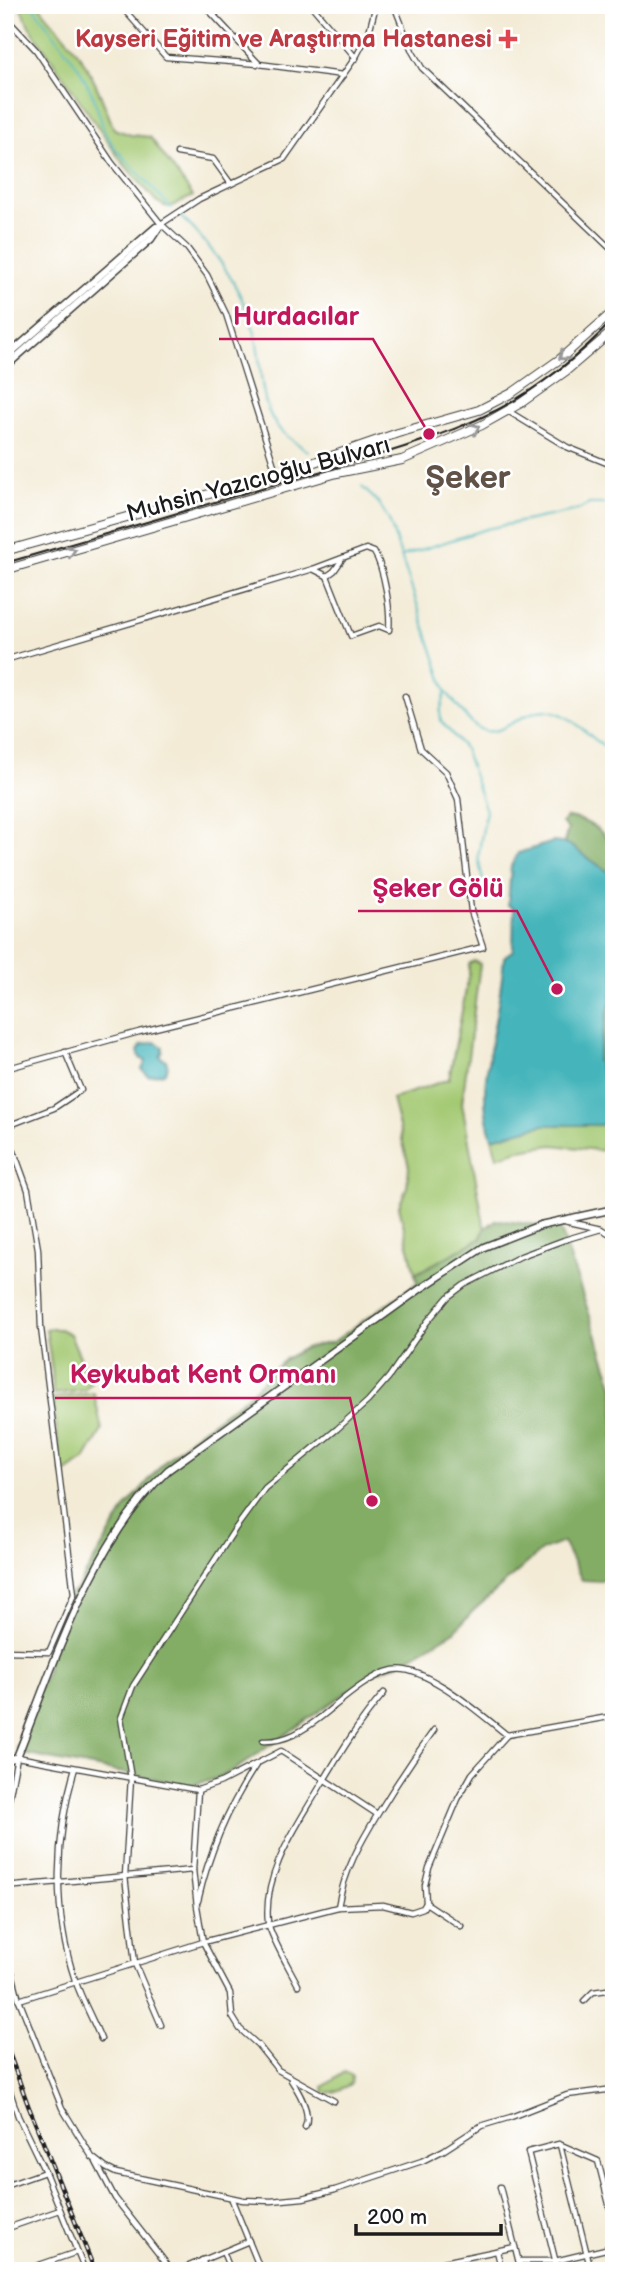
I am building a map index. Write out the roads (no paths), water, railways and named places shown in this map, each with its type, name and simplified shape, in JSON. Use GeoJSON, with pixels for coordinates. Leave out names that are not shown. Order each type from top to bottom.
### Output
{"type":"FeatureCollection","features":[{"type":"Feature","properties":{"kind":"highway","name":"Muhsin Yazıcıoğlu Bulvarı"},"geometry":{"type":"LineString","coordinates":[[5,551],[277,475],[398,433],[479,410],[512,393],[560,359],[614,311]]}},
{"type":"Feature","properties":{"kind":"highway","name":"Muhsin Yazıcıoğlu Bulvarı"},"geometry":{"type":"LineString","coordinates":[[5,570],[337,473],[402,460],[508,411],[566,372],[614,330]]}},
{"type":"Feature","properties":{"kind":"street"},"geometry":{"type":"LineString","coordinates":[[120,5],[166,57],[259,64],[343,75]]}},
{"type":"Feature","properties":{"kind":"street"},"geometry":{"type":"LineString","coordinates":[[204,5],[259,64]]}},
{"type":"Feature","properties":{"kind":"street"},"geometry":{"type":"LineString","coordinates":[[214,15],[224,5]]}},
{"type":"Feature","properties":{"kind":"street"},"geometry":{"type":"LineString","coordinates":[[312,5],[356,58]]}},
{"type":"Feature","properties":{"kind":"street"},"geometry":{"type":"LineString","coordinates":[[5,358],[161,224],[198,198],[284,159],[356,58],[369,32],[376,5]]}},
{"type":"Feature","properties":{"kind":"street"},"geometry":{"type":"LineString","coordinates":[[394,5],[412,51],[422,68],[614,253]]}},
{"type":"Feature","properties":{"kind":"street"},"geometry":{"type":"LineString","coordinates":[[5,17],[30,42],[112,163],[161,224],[194,257],[218,295],[277,475]]}},
{"type":"Feature","properties":{"kind":"street"},"geometry":{"type":"LineString","coordinates":[[177,153],[213,159],[231,184]]}},
{"type":"Feature","properties":{"kind":"street"},"geometry":{"type":"LineString","coordinates":[[5,367],[151,239],[161,224]]}},
{"type":"Feature","properties":{"kind":"street"},"geometry":{"type":"LineString","coordinates":[[508,411],[567,447],[614,466]]}},
{"type":"Feature","properties":{"kind":"street"},"geometry":{"type":"LineString","coordinates":[[5,660],[313,569],[366,549],[375,553],[388,607],[389,630],[379,626],[351,636],[327,576],[313,569]]}},
{"type":"Feature","properties":{"kind":"street"},"geometry":{"type":"LineString","coordinates":[[327,576],[341,560]]}},
{"type":"Feature","properties":{"kind":"street"},"geometry":{"type":"LineString","coordinates":[[5,1069],[483,947],[471,911],[458,799],[446,772],[421,749],[405,696]]}},
{"type":"Feature","properties":{"kind":"street"},"geometry":{"type":"LineString","coordinates":[[49,1652],[74,1594],[41,1328],[38,1249],[29,1190],[5,1127],[54,1108],[81,1090],[65,1052]]}},
{"type":"Feature","properties":{"kind":"street"},"geometry":{"type":"LineString","coordinates":[[5,1820],[17,1757],[59,1651],[111,1539],[143,1495],[176,1463],[474,1253],[517,1232],[614,1209]]}},
{"type":"Feature","properties":{"kind":"street"},"geometry":{"type":"LineString","coordinates":[[562,1220],[601,1229],[614,1236]]}},
{"type":"Feature","properties":{"kind":"street"},"geometry":{"type":"LineString","coordinates":[[161,2025],[135,1964],[125,1876],[131,1778],[130,1760],[121,1723],[127,1699],[235,1529],[265,1488],[368,1401],[398,1365],[432,1314],[451,1294],[521,1256],[601,1229]]}},
{"type":"Feature","properties":{"kind":"street"},"geometry":{"type":"LineString","coordinates":[[5,1651],[59,1651]]}},
{"type":"Feature","properties":{"kind":"street"},"geometry":{"type":"LineString","coordinates":[[263,1741],[280,1741],[297,1733],[359,1688],[398,1669],[447,1688],[507,1735]]}},
{"type":"Feature","properties":{"kind":"street"},"geometry":{"type":"LineString","coordinates":[[298,1985],[268,1924],[270,1887],[285,1845],[356,1728],[384,1693]]}},
{"type":"Feature","properties":{"kind":"street"},"geometry":{"type":"LineString","coordinates":[[19,2000],[203,1942],[338,1907],[383,1905],[414,1912],[423,1908],[426,1903],[427,1873],[458,1799],[472,1774],[507,1735],[614,1716]]}},
{"type":"Feature","properties":{"kind":"street"},"geometry":{"type":"LineString","coordinates":[[338,1907],[352,1857],[404,1770],[434,1730]]}},
{"type":"Feature","properties":{"kind":"street"},"geometry":{"type":"LineString","coordinates":[[5,1761],[17,1757],[198,1790],[221,1782],[282,1751],[323,1781],[377,1814]]}},
{"type":"Feature","properties":{"kind":"street"},"geometry":{"type":"LineString","coordinates":[[197,1906],[218,1836],[236,1798],[259,1761]]}},
{"type":"Feature","properties":{"kind":"street"},"geometry":{"type":"LineString","coordinates":[[75,1768],[62,1825],[59,1883],[63,1926],[76,1982],[101,2039]]}},
{"type":"Feature","properties":{"kind":"street"},"geometry":{"type":"LineString","coordinates":[[198,1790],[193,1870],[197,1906],[203,1942],[230,1993],[230,2011],[237,2025],[258,2045],[275,2067],[334,2101]]}},
{"type":"Feature","properties":{"kind":"street"},"geometry":{"type":"LineString","coordinates":[[5,1887],[193,1870]]}},
{"type":"Feature","properties":{"kind":"street"},"geometry":{"type":"LineString","coordinates":[[426,1903],[461,1926]]}},
{"type":"Feature","properties":{"kind":"street"},"geometry":{"type":"LineString","coordinates":[[5,1946],[19,2000],[62,2108],[115,2198],[179,2270],[249,2241]]}},
{"type":"Feature","properties":{"kind":"street"},"geometry":{"type":"LineString","coordinates":[[584,2001],[593,1992],[614,1989]]}},
{"type":"Feature","properties":{"kind":"street"},"geometry":{"type":"LineString","coordinates":[[5,2076],[18,2116],[45,2172],[85,2271]]}},
{"type":"Feature","properties":{"kind":"street"},"geometry":{"type":"LineString","coordinates":[[289,2077],[304,2105],[307,2119],[304,2127]]}},
{"type":"Feature","properties":{"kind":"street"},"geometry":{"type":"LineString","coordinates":[[96,2162],[116,2173],[232,2199],[271,2201],[325,2193],[422,2161],[488,2123],[567,2095],[614,2089]]}},
{"type":"Feature","properties":{"kind":"street"},"geometry":{"type":"LineString","coordinates":[[559,2144],[591,2271]]}},
{"type":"Feature","properties":{"kind":"street"},"geometry":{"type":"LineString","coordinates":[[558,2271],[528,2152],[559,2144],[598,2161],[614,2224]]}},
{"type":"Feature","properties":{"kind":"street"},"geometry":{"type":"LineString","coordinates":[[5,2186],[45,2172]]}},
{"type":"Feature","properties":{"kind":"street"},"geometry":{"type":"LineString","coordinates":[[500,2187],[521,2271]]}},
{"type":"Feature","properties":{"kind":"street"},"geometry":{"type":"LineString","coordinates":[[232,2199],[261,2271]]}},
{"type":"Feature","properties":{"kind":"street"},"geometry":{"type":"LineString","coordinates":[[5,2228],[60,2210]]}},
{"type":"Feature","properties":{"kind":"street"},"geometry":{"type":"LineString","coordinates":[[417,2271],[515,2247]]}},
{"type":"Feature","properties":{"kind":"street"},"geometry":{"type":"LineString","coordinates":[[519,2261],[555,2261],[614,2247]]}},
{"type":"Feature","properties":{"kind":"street"},"geometry":{"type":"LineString","coordinates":[[497,2251],[502,2271]]}},
{"type":"Feature","properties":{"kind":"street"},"geometry":{"type":"LineString","coordinates":[[22,2271],[77,2252]]}},
{"type":"Feature","properties":{"kind":"street"},"geometry":{"type":"LineString","coordinates":[[223,2252],[231,2271]]}},
{"type":"Feature","properties":{"kind":"street"},"geometry":{"type":"LineString","coordinates":[[202,2260],[207,2271]]}},
{"type":"Feature","properties":{"kind":"street"},"geometry":{"type":"LineString","coordinates":[[455,2260],[457,2271]]}},
{"type":"Feature","properties":{"kind":"water"},"geometry":{"type":"Polygon","coordinates":[[[553,842],[568,844],[614,876],[614,984],[597,1061],[603,1077],[614,1085],[614,1125],[543,1125],[492,1138],[486,1111],[485,1085],[504,957],[513,950],[514,908],[508,905],[511,866],[518,853],[553,842]]]}},
{"type":"Feature","properties":{"kind":"water"},"geometry":{"type":"Polygon","coordinates":[[[155,1042],[163,1047],[160,1057],[166,1060],[168,1067],[164,1073],[148,1076],[142,1069],[146,1061],[140,1058],[138,1051],[142,1045],[155,1042]]]}},
{"type":"Feature","properties":{"kind":"waterway"},"geometry":{"type":"LineString","coordinates":[[32,5],[79,68],[94,98],[104,130],[114,147],[171,208]]}},
{"type":"Feature","properties":{"kind":"waterway"},"geometry":{"type":"LineString","coordinates":[[179,215],[214,253],[241,298],[254,330],[264,397],[274,422],[291,440],[308,451]]}},
{"type":"Feature","properties":{"kind":"waterway"},"geometry":{"type":"LineString","coordinates":[[362,487],[378,502],[389,520],[446,691],[440,712],[441,721],[464,748],[486,811],[478,857],[483,881]]}},
{"type":"Feature","properties":{"kind":"waterway"},"geometry":{"type":"LineString","coordinates":[[402,556],[486,529],[578,510],[589,504],[614,504]]}},
{"type":"Feature","properties":{"kind":"waterway"},"geometry":{"type":"LineString","coordinates":[[447,693],[466,717],[480,729],[496,730],[532,713],[551,711],[576,723],[614,752]]}},
{"type":"Feature","properties":{"kind":"tram line"},"geometry":{"type":"LineString","coordinates":[[5,563],[383,454],[470,423],[544,381],[574,358],[614,319]]}},
{"type":"Feature","properties":{"kind":"railway"},"geometry":{"type":"LineString","coordinates":[[5,2042],[95,2271]]}},
{"type":"Feature","properties":{"kind":"place","name":"Kayseri Eğitim ve Araştırma Hastanesi"},"geometry":{"type":"Point","coordinates":[508,39]}},
{"type":"Feature","properties":{"kind":"place","name":"Hurdacılar"},"geometry":{"type":"Point","coordinates":[429,434]}},
{"type":"Feature","properties":{"kind":"place","name":"Şeker Gölü"},"geometry":{"type":"Point","coordinates":[557,989]}},
{"type":"Feature","properties":{"kind":"place","name":"Keykubat Kent Ormanı"},"geometry":{"type":"Point","coordinates":[372,1501]}},
{"type":"Feature","properties":{"kind":"district","name":"Şeker"},"geometry":{"type":"Point","coordinates":[468,477]}}]}
